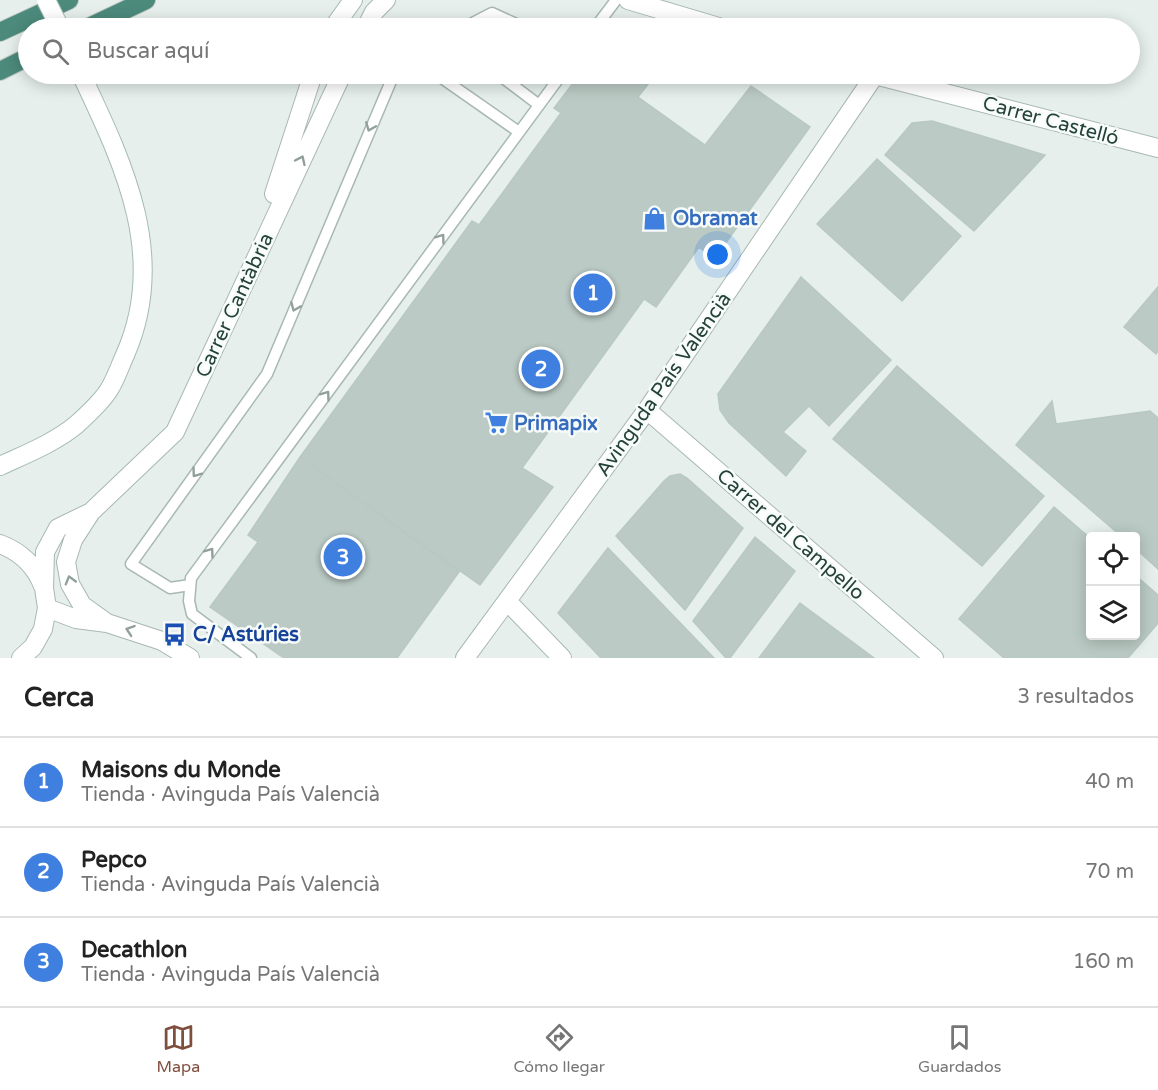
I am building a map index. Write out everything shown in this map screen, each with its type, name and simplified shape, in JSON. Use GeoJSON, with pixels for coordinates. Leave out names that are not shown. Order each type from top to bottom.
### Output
{"type":"FeatureCollection","features":[{"type":"Feature","properties":{"kind":"highway"},"geometry":{"type":"LineString","coordinates":[[31,18],[69,0]]}},
{"type":"Feature","properties":{"kind":"highway"},"geometry":{"type":"LineString","coordinates":[[108,18],[146,0]]}},
{"type":"Feature","properties":{"kind":"highway"},"geometry":{"type":"LineString","coordinates":[[0,33],[18,24]]}},
{"type":"Feature","properties":{"kind":"highway"},"geometry":{"type":"LineString","coordinates":[[0,71],[18,62]]}},
{"type":"Feature","properties":{"kind":"street"},"geometry":{"type":"LineString","coordinates":[[46,0],[55,18]]}},
{"type":"Feature","properties":{"kind":"street"},"geometry":{"type":"LineString","coordinates":[[340,18],[353,0]]}},
{"type":"Feature","properties":{"kind":"street"},"geometry":{"type":"LineString","coordinates":[[371,18],[386,0]]}},
{"type":"Feature","properties":{"kind":"street"},"geometry":{"type":"LineString","coordinates":[[628,0],[688,18]]}},
{"type":"Feature","properties":{"kind":"street"},"geometry":{"type":"LineString","coordinates":[[0,466],[38,449],[75,425],[110,390],[131,342],[143,292],[142,243],[128,185],[119,157],[86,84]]}},
{"type":"Feature","properties":{"kind":"street"},"geometry":{"type":"LineString","coordinates":[[250,270],[310,84]]}},
{"type":"Feature","properties":{"kind":"street","name":"Carrer Cantàbria"},"geometry":{"type":"LineString","coordinates":[[91,512],[175,432],[337,84]]}},
{"type":"Feature","properties":{"kind":"street","name":"Avinguda País Valencià"},"geometry":{"type":"LineString","coordinates":[[465,658],[647,410],[866,84]]}},
{"type":"Feature","properties":{"kind":"street","name":"Carrer Castelló"},"geometry":{"type":"LineString","coordinates":[[912,84],[1158,148]]}},
{"type":"Feature","properties":{"kind":"street","name":"Carrer del Campello"},"geometry":{"type":"LineString","coordinates":[[647,410],[934,658]]}},
{"type":"Feature","properties":{"kind":"street"},"geometry":{"type":"LineString","coordinates":[[21,658],[33,647],[43,629],[47,608],[44,588],[45,552],[58,528],[91,512]]}},
{"type":"Feature","properties":{"kind":"street"},"geometry":{"type":"LineString","coordinates":[[91,512],[73,540],[66,562],[70,584],[82,605],[108,623]]}},
{"type":"Feature","properties":{"kind":"street"},"geometry":{"type":"LineString","coordinates":[[0,544],[15,549],[30,563],[39,574],[44,588]]}},
{"type":"Feature","properties":{"kind":"street"},"geometry":{"type":"LineString","coordinates":[[507,601],[562,658]]}},
{"type":"Feature","properties":{"kind":"street"},"geometry":{"type":"LineString","coordinates":[[47,608],[76,619],[108,623],[162,641],[190,658]]}},
{"type":"Feature","properties":{"kind":"lane"},"geometry":{"type":"LineString","coordinates":[[603,18],[616,0]]}},
{"type":"Feature","properties":{"kind":"lane"},"geometry":{"type":"LineString","coordinates":[[482,18],[492,13],[503,18]]}},
{"type":"Feature","properties":{"kind":"lane"},"geometry":{"type":"LineString","coordinates":[[190,585],[170,588],[131,564],[267,374],[389,84]]}},
{"type":"Feature","properties":{"kind":"lane"},"geometry":{"type":"LineString","coordinates":[[450,84],[519,132]]}},
{"type":"Feature","properties":{"kind":"lane"},"geometry":{"type":"LineString","coordinates":[[516,84],[540,105]]}},
{"type":"Feature","properties":{"kind":"lane"},"geometry":{"type":"LineString","coordinates":[[251,658],[192,614],[189,601],[191,578],[555,84]]}},
{"type":"Feature","properties":{"kind":"building"},"geometry":{"type":"Polygon","coordinates":[[[572,84],[648,84],[638,97],[705,145],[751,86],[810,127],[714,259],[699,247],[656,307],[644,299],[522,468],[553,487],[480,585],[300,457],[472,221],[479,225],[561,113],[554,108],[572,84]]]}},
{"type":"Feature","properties":{"kind":"building"},"geometry":{"type":"Polygon","coordinates":[[[932,121],[1045,155],[974,231],[885,155],[912,123],[932,121]]]}},
{"type":"Feature","properties":{"kind":"building"},"geometry":{"type":"Polygon","coordinates":[[[877,159],[961,236],[902,301],[817,224],[877,159]]]}},
{"type":"Feature","properties":{"kind":"building"},"geometry":{"type":"Polygon","coordinates":[[[801,277],[891,360],[829,426],[809,406],[783,432],[806,451],[786,476],[729,423],[720,410],[718,394],[801,277]]]}},
{"type":"Feature","properties":{"kind":"building"},"geometry":{"type":"Polygon","coordinates":[[[1158,287],[1158,351],[1156,354],[1124,327],[1158,287]]]}},
{"type":"Feature","properties":{"kind":"building"},"geometry":{"type":"Polygon","coordinates":[[[897,366],[1044,496],[982,566],[833,439],[897,366]]]}},
{"type":"Feature","properties":{"kind":"building"},"geometry":{"type":"Polygon","coordinates":[[[1052,401],[1056,424],[1150,411],[1158,418],[1158,569],[1140,553],[1140,532],[1116,532],[1016,445],[1052,401]]]}},
{"type":"Feature","properties":{"kind":"building"},"geometry":{"type":"Polygon","coordinates":[[[300,457],[459,572],[397,658],[284,658],[210,607],[258,542],[248,535],[300,457]]]}},
{"type":"Feature","properties":{"kind":"building"},"geometry":{"type":"Polygon","coordinates":[[[680,474],[743,528],[685,610],[616,536],[664,481],[670,476],[680,474]]]}},
{"type":"Feature","properties":{"kind":"building"},"geometry":{"type":"Polygon","coordinates":[[[1054,507],[1086,535],[1086,640],[1140,640],[1140,579],[1158,595],[1158,623],[1128,658],[1004,658],[959,619],[1054,507]]]}},
{"type":"Feature","properties":{"kind":"building"},"geometry":{"type":"Polygon","coordinates":[[[755,537],[795,571],[730,658],[726,658],[693,621],[755,537]]]}},
{"type":"Feature","properties":{"kind":"building"},"geometry":{"type":"Polygon","coordinates":[[[608,548],[714,658],[601,658],[558,613],[608,548]]]}},
{"type":"Feature","properties":{"kind":"building"},"geometry":{"type":"Polygon","coordinates":[[[800,603],[874,658],[759,658],[800,603]]]}},
{"type":"Feature","properties":{"kind":"place","name":"Obramat"},"geometry":{"type":"Point","coordinates":[655,218]}},
{"type":"Feature","properties":{"kind":"place","name":"Maisons du Monde"},"geometry":{"type":"Point","coordinates":[593,293]}},
{"type":"Feature","properties":{"kind":"place","name":"Pepco"},"geometry":{"type":"Point","coordinates":[541,369]}},
{"type":"Feature","properties":{"kind":"place","name":"Primapix"},"geometry":{"type":"Point","coordinates":[496,423]}},
{"type":"Feature","properties":{"kind":"place","name":"Decathlon"},"geometry":{"type":"Point","coordinates":[343,557]}},
{"type":"Feature","properties":{"kind":"place","name":"C/ Astúries"},"geometry":{"type":"Point","coordinates":[175,634]}}]}
